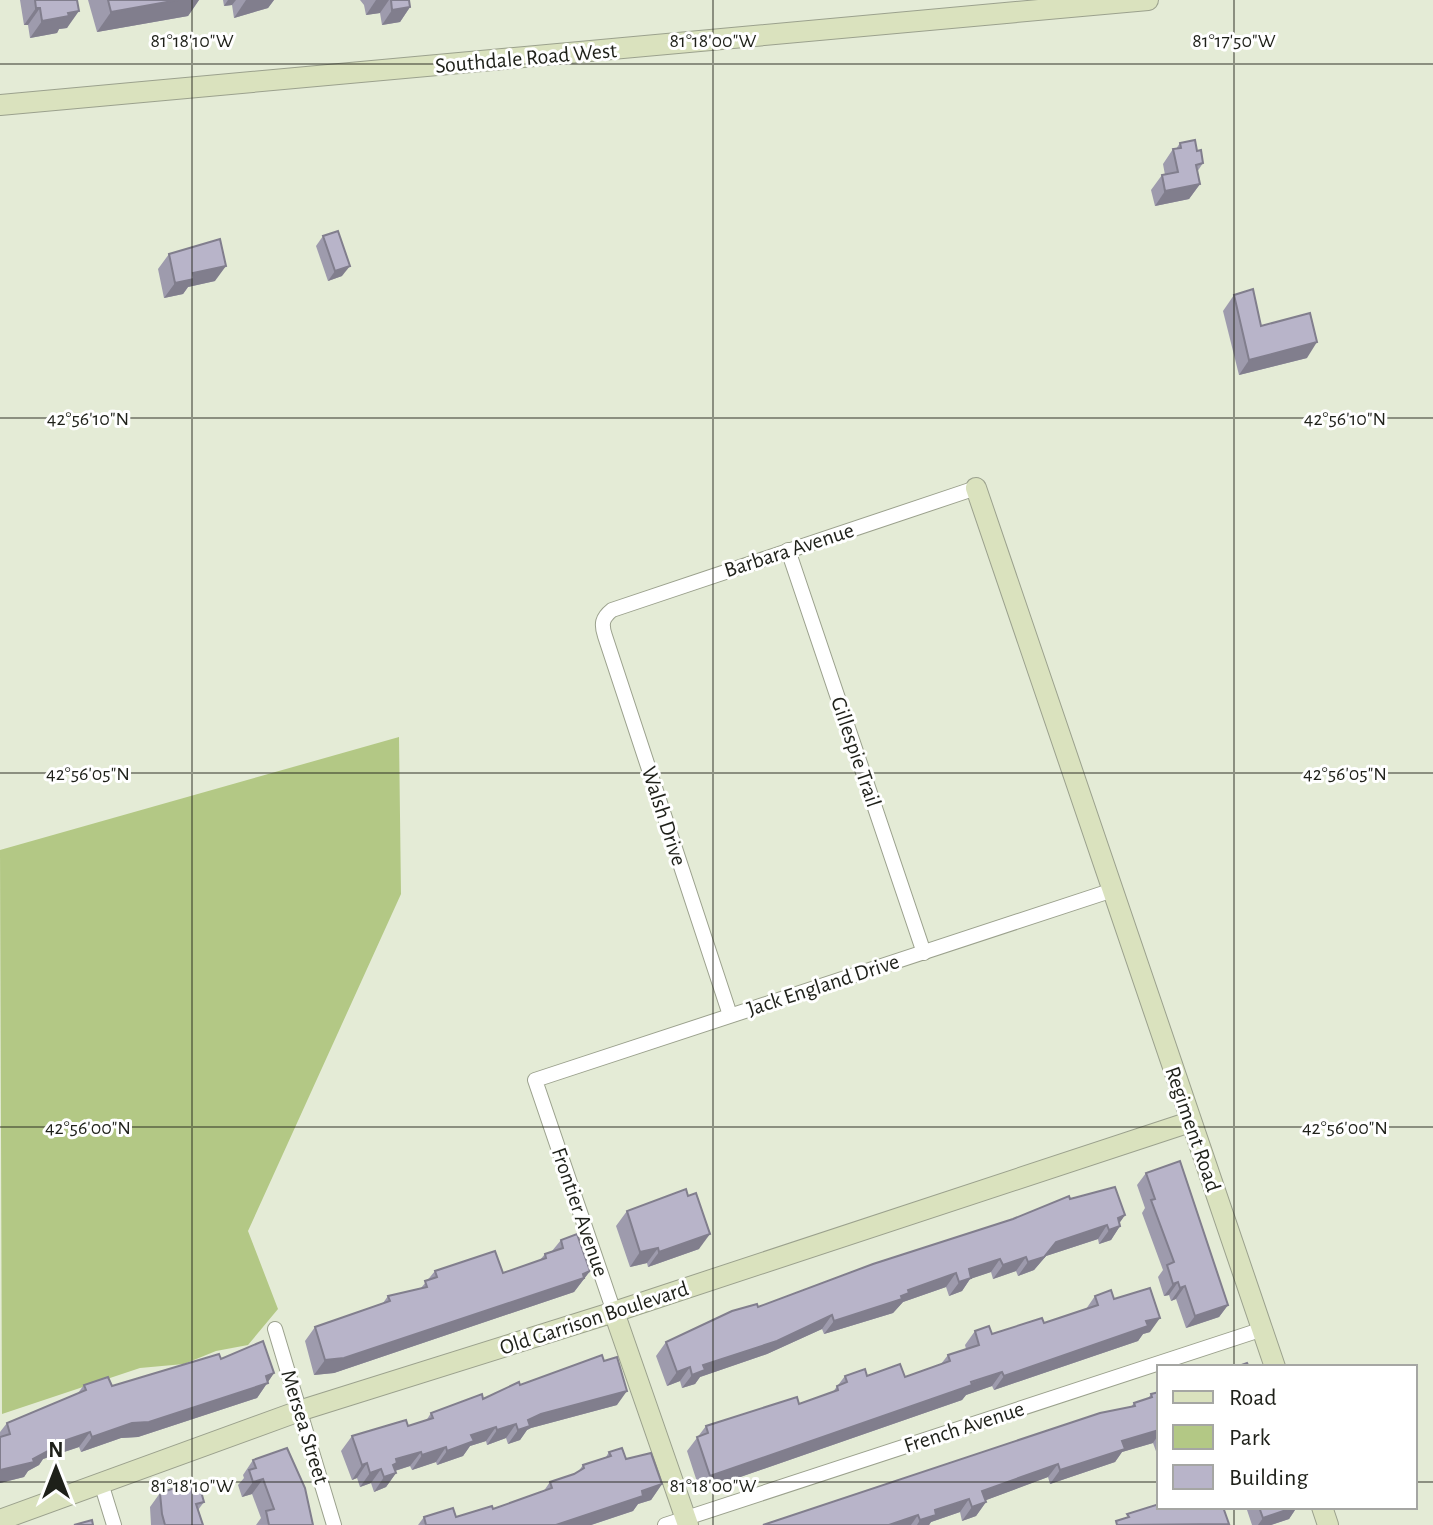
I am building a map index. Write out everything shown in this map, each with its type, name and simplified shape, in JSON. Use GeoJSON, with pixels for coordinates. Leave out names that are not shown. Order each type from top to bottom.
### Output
{"type":"FeatureCollection","features":[{"type":"Feature","properties":{"kind":"street","name":"Southdale Road West"},"geometry":{"type":"LineString","coordinates":[[0,105],[1148,0]]}},
{"type":"Feature","properties":{"kind":"street","name":"Barbara Avenue"},"geometry":{"type":"LineString","coordinates":[[604,616],[612,610],[976,488]]}},
{"type":"Feature","properties":{"kind":"street","name":"Regiment Road"},"geometry":{"type":"LineString","coordinates":[[976,488],[1110,891],[1274,1365]]}},
{"type":"Feature","properties":{"kind":"street","name":"Gillespie Trail"},"geometry":{"type":"LineString","coordinates":[[788,550],[924,953]]}},
{"type":"Feature","properties":{"kind":"street","name":"Walsh Drive"},"geometry":{"type":"LineString","coordinates":[[604,616],[602,626],[605,636],[730,1015]]}},
{"type":"Feature","properties":{"kind":"street","name":"Jack England Drive"},"geometry":{"type":"LineString","coordinates":[[535,1080],[1110,891]]}},
{"type":"Feature","properties":{"kind":"street","name":"Frontier Avenue"},"geometry":{"type":"LineString","coordinates":[[535,1080],[687,1521]]}},
{"type":"Feature","properties":{"kind":"street","name":"Old Garrison Boulevard"},"geometry":{"type":"LineString","coordinates":[[0,1520],[302,1410],[614,1312],[1190,1122]]}},
{"type":"Feature","properties":{"kind":"street","name":"Mersea Street"},"geometry":{"type":"LineString","coordinates":[[275,1329],[302,1410],[334,1525]]}},
{"type":"Feature","properties":{"kind":"street","name":"French Avenue"},"geometry":{"type":"LineString","coordinates":[[665,1525],[687,1521],[1263,1329]]}},
{"type":"Feature","properties":{"kind":"street"},"geometry":{"type":"LineString","coordinates":[[101,1483],[114,1525]]}},
{"type":"Feature","properties":{"kind":"green space"},"geometry":{"type":"Polygon","coordinates":[[[399,737],[401,894],[248,1231],[278,1309],[248,1345],[216,1351],[184,1364],[140,1368],[2,1414],[0,850],[399,737]]]}},
{"type":"Feature","properties":{"kind":"building"},"geometry":{"type":"Polygon","coordinates":[[[35,0],[77,0],[79,11],[42,21],[35,0]]]}},
{"type":"Feature","properties":{"kind":"building"},"geometry":{"type":"Polygon","coordinates":[[[108,0],[178,0],[111,12],[108,0]]]}},
{"type":"Feature","properties":{"kind":"building"},"geometry":{"type":"Polygon","coordinates":[[[391,0],[409,0],[410,7],[392,10],[391,0]]]}},
{"type":"Feature","properties":{"kind":"building"},"geometry":{"type":"Polygon","coordinates":[[[1195,140],[1203,163],[1196,165],[1200,184],[1165,191],[1162,175],[1178,172],[1173,149],[1181,148],[1180,143],[1195,140]]]}},
{"type":"Feature","properties":{"kind":"building"},"geometry":{"type":"Polygon","coordinates":[[[338,231],[350,266],[335,271],[323,236],[338,231]]]}},
{"type":"Feature","properties":{"kind":"building"},"geometry":{"type":"Polygon","coordinates":[[[220,239],[226,266],[193,273],[194,279],[175,283],[169,254],[220,239]]]}},
{"type":"Feature","properties":{"kind":"building"},"geometry":{"type":"Polygon","coordinates":[[[1253,289],[1261,326],[1310,313],[1317,342],[1249,360],[1234,295],[1253,289]]]}},
{"type":"Feature","properties":{"kind":"building"},"geometry":{"type":"Polygon","coordinates":[[[1180,1161],[1228,1305],[1195,1316],[1185,1286],[1180,1288],[1178,1282],[1173,1284],[1167,1265],[1174,1262],[1151,1200],[1155,1199],[1146,1173],[1180,1161]]]}},
{"type":"Feature","properties":{"kind":"building"},"geometry":{"type":"Polygon","coordinates":[[[1115,1187],[1125,1215],[1118,1218],[1120,1226],[1109,1230],[1107,1225],[1056,1242],[1044,1257],[1028,1262],[1026,1257],[1003,1265],[1000,1259],[969,1269],[971,1278],[959,1282],[956,1273],[908,1290],[909,1293],[901,1296],[902,1299],[834,1321],[832,1315],[777,1341],[703,1365],[705,1370],[692,1375],[690,1367],[677,1372],[666,1342],[732,1311],[757,1304],[758,1307],[873,1264],[1013,1219],[1069,1196],[1070,1199],[1115,1187]]]}},
{"type":"Feature","properties":{"kind":"building"},"geometry":{"type":"Polygon","coordinates":[[[686,1189],[688,1196],[696,1193],[710,1234],[659,1252],[658,1248],[640,1252],[627,1211],[686,1189]]]}},
{"type":"Feature","properties":{"kind":"building"},"geometry":{"type":"Polygon","coordinates":[[[577,1234],[590,1271],[583,1274],[584,1278],[344,1358],[325,1360],[315,1327],[390,1301],[388,1296],[427,1287],[425,1281],[437,1277],[435,1271],[495,1251],[503,1273],[546,1258],[545,1254],[563,1248],[561,1240],[577,1234]]]}},
{"type":"Feature","properties":{"kind":"building"},"geometry":{"type":"Polygon","coordinates":[[[1150,1288],[1160,1318],[1146,1321],[1148,1326],[1004,1376],[1002,1372],[971,1382],[972,1385],[710,1476],[697,1437],[708,1433],[706,1426],[797,1397],[799,1404],[838,1390],[837,1386],[847,1382],[845,1376],[865,1369],[867,1376],[900,1364],[905,1377],[950,1361],[948,1355],[979,1345],[975,1331],[989,1326],[992,1334],[1042,1318],[1044,1323],[1098,1305],[1095,1296],[1111,1290],[1114,1299],[1150,1288]]]}},
{"type":"Feature","properties":{"kind":"building"},"geometry":{"type":"Polygon","coordinates":[[[263,1341],[274,1373],[266,1376],[268,1383],[149,1422],[132,1423],[92,1437],[90,1432],[49,1446],[50,1450],[33,1459],[34,1462],[0,1470],[0,1437],[10,1434],[7,1423],[86,1390],[84,1385],[108,1377],[112,1386],[219,1354],[221,1359],[263,1341]]]}},
{"type":"Feature","properties":{"kind":"building"},"geometry":{"type":"Polygon","coordinates":[[[602,1355],[604,1361],[617,1357],[627,1391],[541,1414],[528,1420],[530,1426],[518,1430],[516,1424],[471,1435],[474,1441],[447,1451],[446,1447],[396,1459],[397,1463],[393,1465],[396,1473],[384,1477],[381,1469],[370,1473],[367,1463],[362,1465],[352,1436],[406,1420],[408,1426],[433,1418],[431,1413],[482,1394],[483,1399],[519,1382],[520,1385],[602,1355]]]}},
{"type":"Feature","properties":{"kind":"building"},"geometry":{"type":"Polygon","coordinates":[[[1157,1392],[1157,1431],[1122,1441],[1125,1449],[1060,1470],[1058,1464],[982,1491],[986,1502],[972,1507],[969,1499],[935,1510],[936,1515],[920,1520],[918,1515],[889,1525],[763,1525],[1100,1413],[1135,1406],[1134,1403],[1152,1397],[1151,1394],[1157,1392]]]}},
{"type":"Feature","properties":{"kind":"building"},"geometry":{"type":"Polygon","coordinates":[[[287,1448],[305,1488],[313,1525],[269,1525],[266,1511],[274,1509],[263,1479],[253,1482],[249,1470],[256,1468],[253,1460],[287,1448]]]}},
{"type":"Feature","properties":{"kind":"building"},"geometry":{"type":"Polygon","coordinates":[[[622,1448],[626,1459],[651,1453],[662,1484],[642,1491],[643,1496],[556,1525],[426,1525],[424,1517],[453,1508],[456,1517],[492,1506],[493,1509],[552,1488],[550,1482],[574,1474],[584,1468],[583,1465],[611,1456],[609,1452],[622,1448]]]}},
{"type":"Feature","properties":{"kind":"building"},"geometry":{"type":"Polygon","coordinates":[[[192,1482],[195,1489],[200,1488],[204,1502],[196,1504],[203,1525],[165,1525],[160,1493],[192,1482]]]}},
{"type":"Feature","properties":{"kind":"building"},"geometry":{"type":"Polygon","coordinates":[[[1157,1505],[1157,1509],[1224,1509],[1229,1524],[1117,1525],[1116,1521],[1129,1517],[1127,1514],[1157,1505]]]}},
{"type":"Feature","properties":{"kind":"building"},"geometry":{"type":"Polygon","coordinates":[[[1260,1509],[1289,1509],[1263,1518],[1260,1509]]]}},
{"type":"Feature","properties":{"kind":"building"},"geometry":{"type":"Polygon","coordinates":[[[92,1520],[93,1525],[74,1525],[92,1520]]]}}]}
